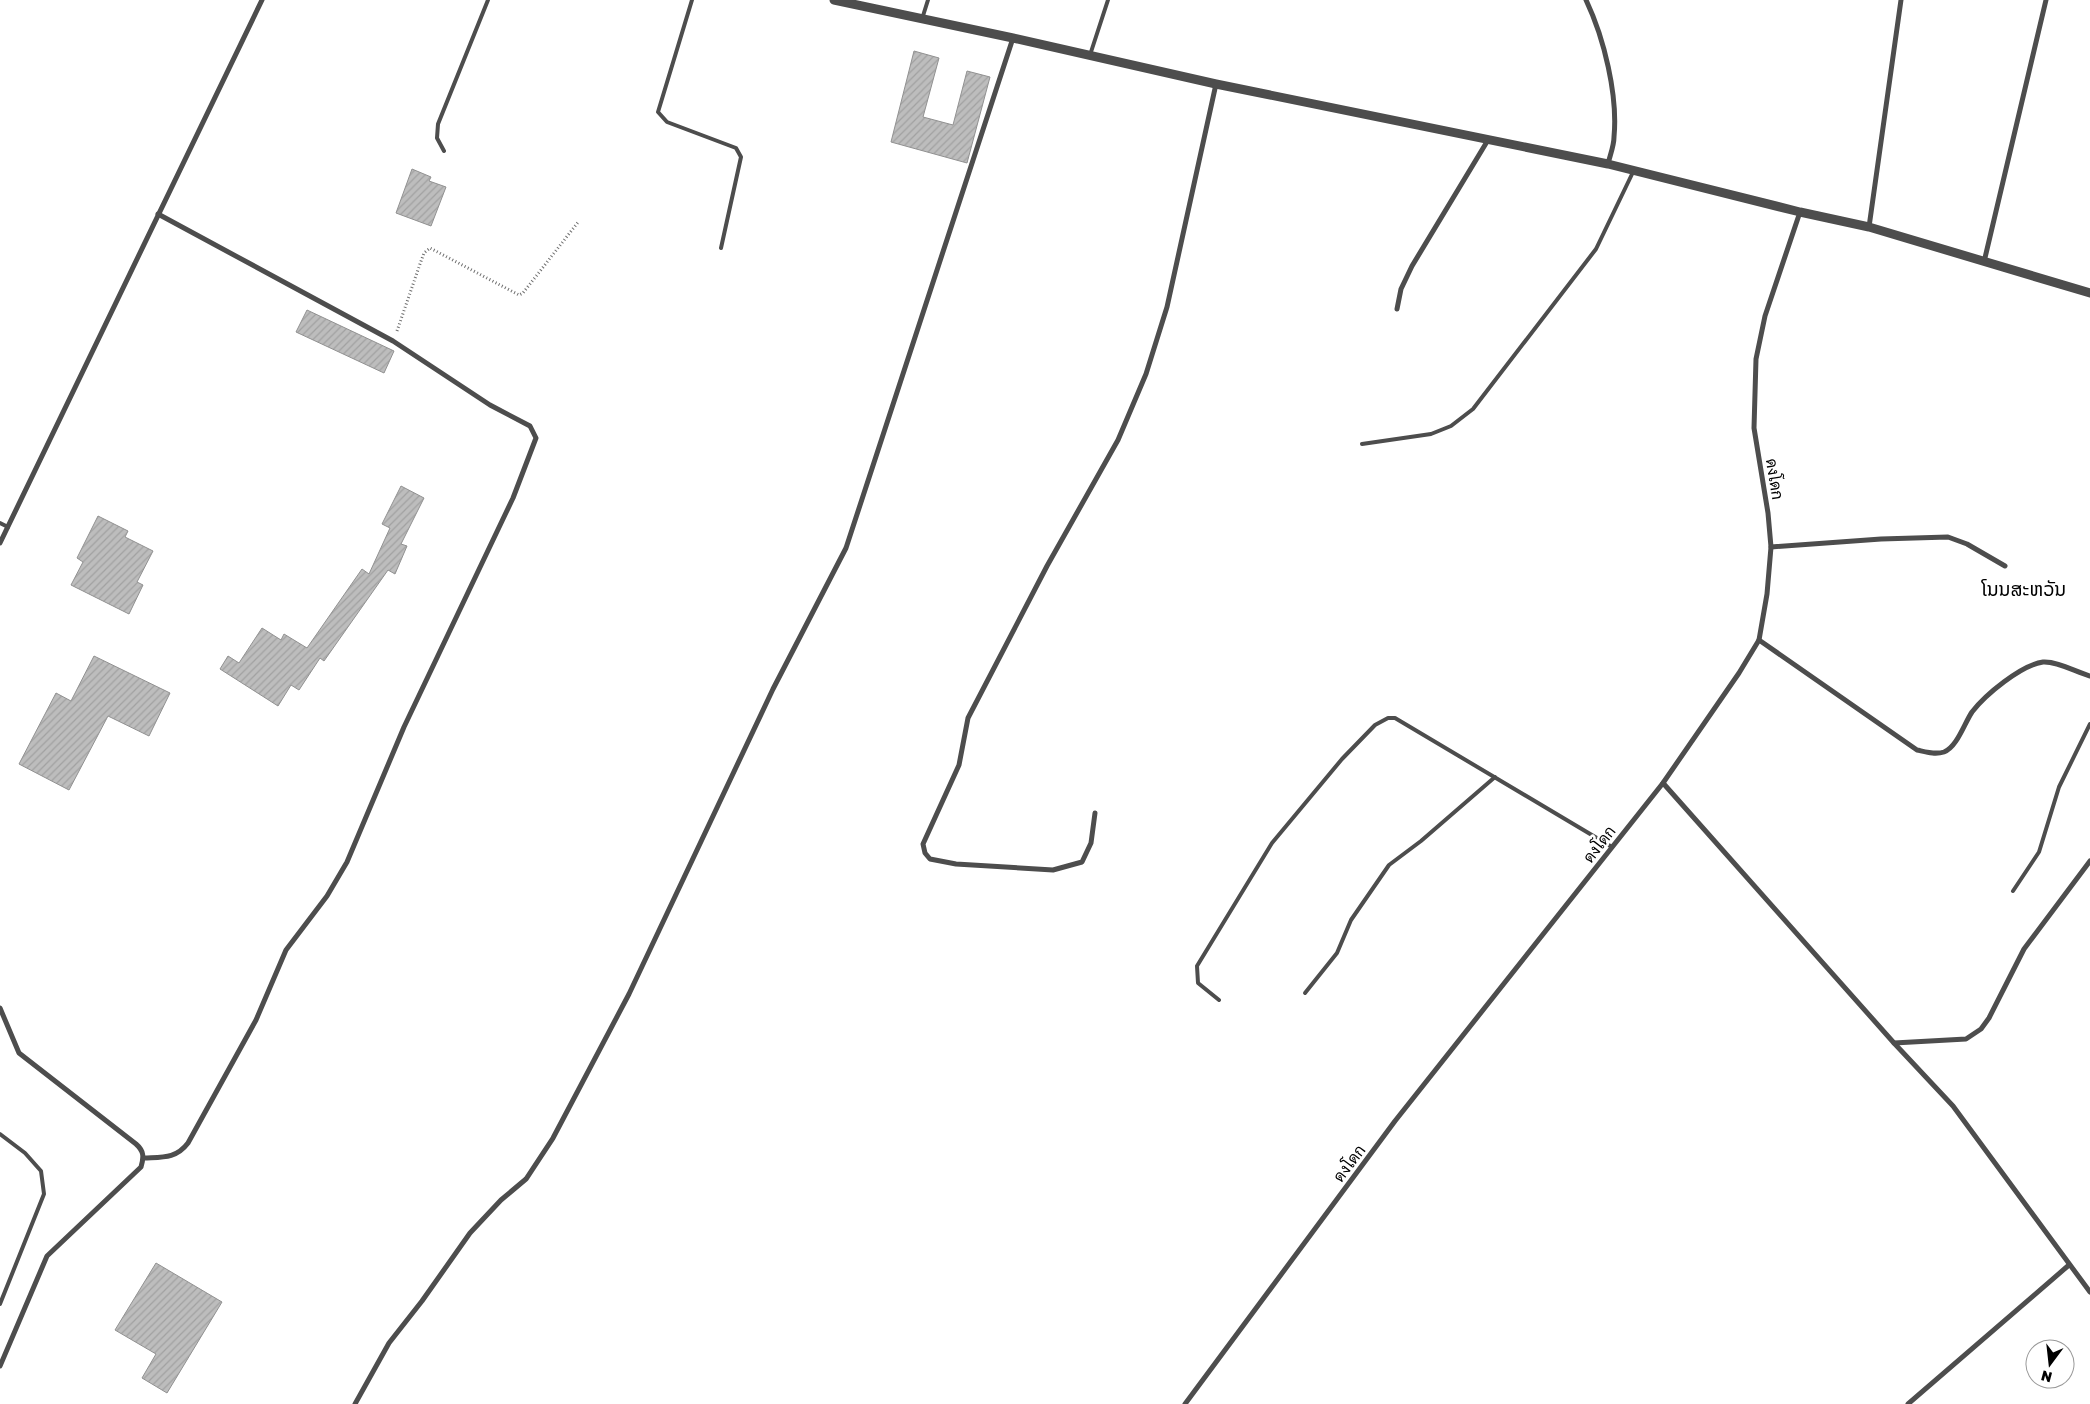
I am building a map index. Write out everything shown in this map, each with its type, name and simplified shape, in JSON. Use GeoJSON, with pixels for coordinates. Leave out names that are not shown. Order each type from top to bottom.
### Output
{"type":"FeatureCollection","features":[{"type":"Feature","properties":{"kind":"street"},"geometry":{"type":"LineString","coordinates":[[0,544],[262,0]]}},
{"type":"Feature","properties":{"kind":"street"},"geometry":{"type":"LineString","coordinates":[[834,0],[1014,38],[1216,84],[1634,170],[1800,212],[1869,227],[1984,263],[2090,293]]}},
{"type":"Feature","properties":{"kind":"street"},"geometry":{"type":"LineString","coordinates":[[1586,0],[1596,21],[1608,71],[1614,111],[1614,138],[1608,164]]}},
{"type":"Feature","properties":{"kind":"street"},"geometry":{"type":"LineString","coordinates":[[1869,227],[1900,0]]}},
{"type":"Feature","properties":{"kind":"street"},"geometry":{"type":"LineString","coordinates":[[1984,263],[2046,0]]}},
{"type":"Feature","properties":{"kind":"street"},"geometry":{"type":"LineString","coordinates":[[355,1404],[389,1342],[422,1301],[470,1233],[501,1200],[526,1179],[554,1138],[629,994],[773,689],[846,548],[1014,38]]}},
{"type":"Feature","properties":{"kind":"street"},"geometry":{"type":"LineString","coordinates":[[1095,813],[1091,843],[1082,862],[1053,870],[956,864],[930,859],[924,853],[923,844],[960,765],[968,718],[1047,566],[1118,440],[1146,374],[1167,308],[1216,84]]}},
{"type":"Feature","properties":{"kind":"street"},"geometry":{"type":"LineString","coordinates":[[1398,309],[1400,289],[1412,266],[1489,139]]}},
{"type":"Feature","properties":{"kind":"street","name":"ดงโดก"},"geometry":{"type":"LineString","coordinates":[[1185,1404],[1395,1122],[1663,783],[1739,673],[1759,640],[1767,594],[1771,547],[1768,513],[1754,428],[1756,359],[1764,316],[1800,212]]}},
{"type":"Feature","properties":{"kind":"street"},"geometry":{"type":"LineString","coordinates":[[144,1158],[174,1156],[182,1152],[256,1020],[286,950],[327,896],[347,862],[404,727],[513,498],[534,443],[534,431],[530,426],[490,405],[393,341],[158,214]]}},
{"type":"Feature","properties":{"kind":"street"},"geometry":{"type":"LineString","coordinates":[[1771,547],[1881,539],[1948,537],[1966,544],[2005,566]]}},
{"type":"Feature","properties":{"kind":"street"},"geometry":{"type":"LineString","coordinates":[[1759,640],[1918,750],[1934,754],[1945,752],[1953,744],[1972,713],[1991,690],[2028,668],[2043,662],[2090,676]]}},
{"type":"Feature","properties":{"kind":"street"},"geometry":{"type":"LineString","coordinates":[[1663,783],[1894,1043],[1953,1106],[2090,1292]]}},
{"type":"Feature","properties":{"kind":"street"},"geometry":{"type":"LineString","coordinates":[[1894,1043],[1966,1039],[1981,1029],[1989,1018],[2024,950],[2090,861]]}},
{"type":"Feature","properties":{"kind":"street"},"geometry":{"type":"LineString","coordinates":[[0,1008],[19,1053],[136,1144],[142,1150],[144,1158],[141,1167],[47,1256],[0,1366]]}},
{"type":"Feature","properties":{"kind":"street"},"geometry":{"type":"LineString","coordinates":[[1908,1404],[2069,1264]]}},
{"type":"Feature","properties":{"kind":"lane"},"geometry":{"type":"LineString","coordinates":[[444,151],[437,138],[438,124],[488,0]]}},
{"type":"Feature","properties":{"kind":"lane"},"geometry":{"type":"LineString","coordinates":[[692,0],[658,112],[667,122],[736,148],[740,153],[741,157],[721,248]]}},
{"type":"Feature","properties":{"kind":"lane"},"geometry":{"type":"LineString","coordinates":[[922,19],[928,0]]}},
{"type":"Feature","properties":{"kind":"lane"},"geometry":{"type":"LineString","coordinates":[[1090,55],[1108,0]]}},
{"type":"Feature","properties":{"kind":"lane"},"geometry":{"type":"LineString","coordinates":[[1362,444],[1431,434],[1451,426],[1473,409],[1596,249],[1634,170]]}},
{"type":"Feature","properties":{"kind":"lane"},"geometry":{"type":"LineString","coordinates":[[0,523],[8,527]]}},
{"type":"Feature","properties":{"kind":"lane"},"geometry":{"type":"LineString","coordinates":[[1219,1000],[1198,983],[1197,966],[1201,957],[1272,843],[1342,759],[1375,725],[1388,718],[1395,718],[1612,847]]}},
{"type":"Feature","properties":{"kind":"lane"},"geometry":{"type":"LineString","coordinates":[[2013,890],[2040,852],[2059,787],[2090,724]]}},
{"type":"Feature","properties":{"kind":"lane"},"geometry":{"type":"LineString","coordinates":[[1305,993],[1336,953],[1351,920],[1389,865],[1428,836],[1495,777]]}},
{"type":"Feature","properties":{"kind":"lane"},"geometry":{"type":"LineString","coordinates":[[0,1134],[25,1153],[42,1171],[44,1194],[0,1304]]}},
{"type":"Feature","properties":{"kind":"path"},"geometry":{"type":"LineString","coordinates":[[393,341],[424,253],[430,248],[519,295],[524,293],[579,221]]}},
{"type":"Feature","properties":{"kind":"building"},"geometry":{"type":"Polygon","coordinates":[[[914,51],[939,58],[923,117],[953,125],[967,71],[990,77],[967,163],[891,142],[914,51]]]}},
{"type":"Feature","properties":{"kind":"building"},"geometry":{"type":"Polygon","coordinates":[[[412,169],[431,177],[429,181],[446,187],[431,226],[396,213],[412,169]]]}},
{"type":"Feature","properties":{"kind":"building"},"geometry":{"type":"Polygon","coordinates":[[[307,310],[394,351],[384,373],[296,332],[307,310]]]}},
{"type":"Feature","properties":{"kind":"building"},"geometry":{"type":"Polygon","coordinates":[[[401,486],[424,498],[401,544],[407,546],[395,574],[388,570],[324,661],[320,658],[299,690],[291,685],[278,706],[220,669],[228,656],[239,663],[262,628],[281,640],[284,634],[307,648],[362,569],[369,574],[390,528],[382,524],[401,486]]]}},
{"type":"Feature","properties":{"kind":"building"},"geometry":{"type":"Polygon","coordinates":[[[98,516],[128,531],[125,537],[153,551],[137,582],[143,585],[129,614],[71,585],[83,562],[77,558],[98,516]]]}},
{"type":"Feature","properties":{"kind":"building"},"geometry":{"type":"Polygon","coordinates":[[[94,656],[170,693],[149,736],[108,716],[69,790],[19,764],[56,693],[71,701],[94,656]]]}},
{"type":"Feature","properties":{"kind":"building"},"geometry":{"type":"Polygon","coordinates":[[[156,1263],[222,1302],[167,1393],[142,1378],[156,1354],[115,1330],[156,1263]]]}},
{"type":"Feature","properties":{"kind":"district","name":"ໂນນສະຫວັນ"},"geometry":{"type":"Point","coordinates":[2024,588]}}]}
